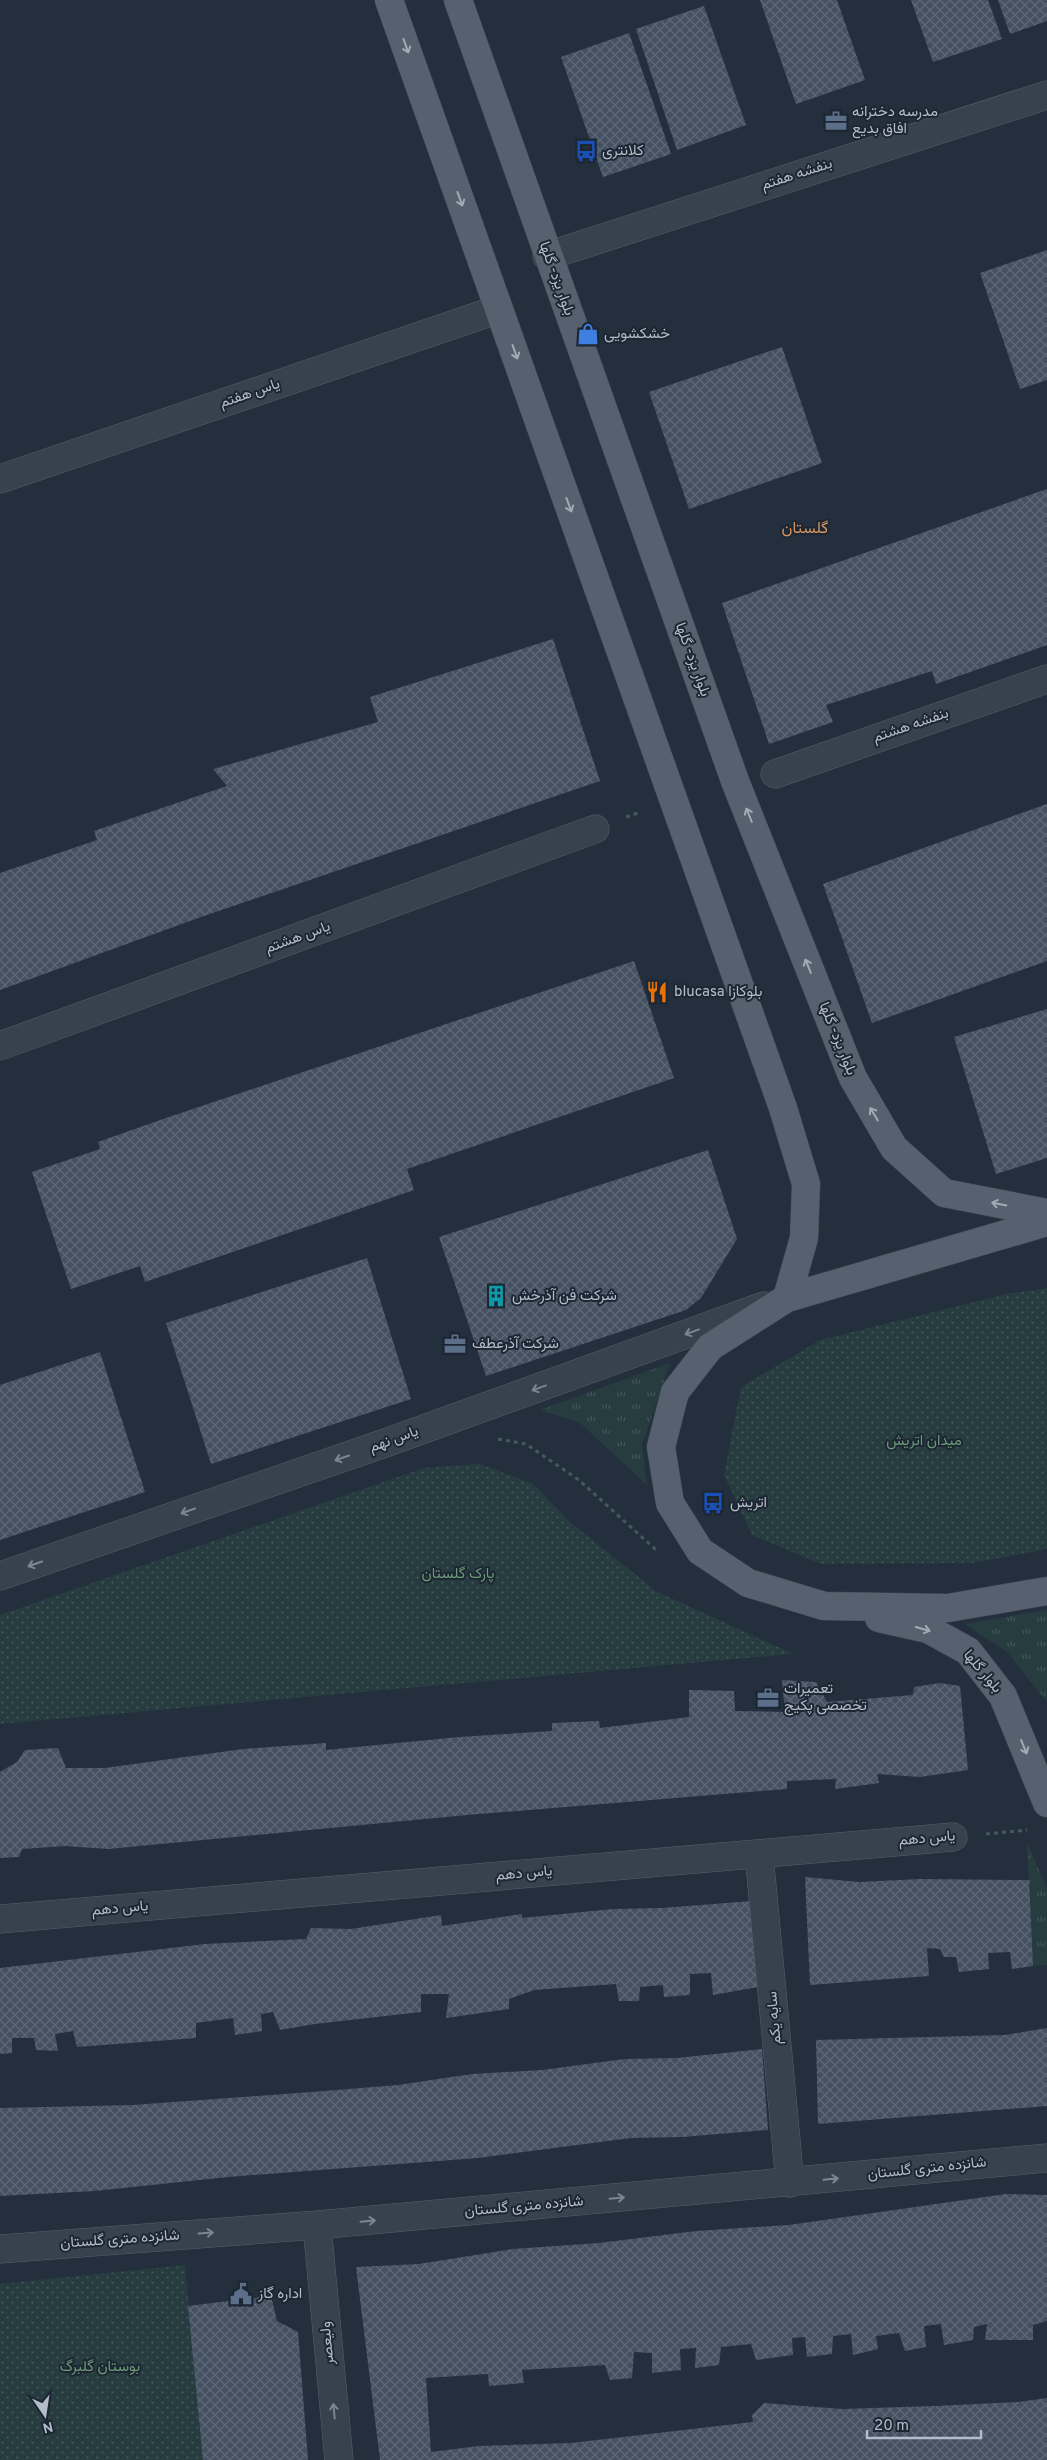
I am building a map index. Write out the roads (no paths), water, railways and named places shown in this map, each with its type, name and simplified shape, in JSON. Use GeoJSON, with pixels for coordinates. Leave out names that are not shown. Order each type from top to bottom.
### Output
{"type":"FeatureCollection","features":[{"type":"Feature","properties":{"kind":"main road"},"geometry":{"type":"LineString","coordinates":[[389,0],[784,1108],[806,1184],[804,1238],[787,1298]]}},
{"type":"Feature","properties":{"kind":"main road","name":"بلوار یزد- گلها"},"geometry":{"type":"LineString","coordinates":[[458,0],[547,256],[735,781],[853,1078],[894,1148],[944,1193],[1047,1213]]}},
{"type":"Feature","properties":{"kind":"main road"},"geometry":{"type":"LineString","coordinates":[[1047,1222],[787,1298],[710,1347],[675,1392],[661,1447],[670,1503],[700,1551],[748,1583],[824,1606],[948,1608],[1047,1592]]}},
{"type":"Feature","properties":{"kind":"main road","name":"بلوار گلها"},"geometry":{"type":"LineString","coordinates":[[824,1606],[928,1629],[968,1651],[1003,1696],[1047,1803]]}},
{"type":"Feature","properties":{"kind":"street","name":"بنفشه هفتم"},"geometry":{"type":"LineString","coordinates":[[547,256],[1047,95]]}},
{"type":"Feature","properties":{"kind":"street","name":"یاس هفتم"},"geometry":{"type":"LineString","coordinates":[[0,479],[499,309]]}},
{"type":"Feature","properties":{"kind":"street","name":"بنفشه هشتم"},"geometry":{"type":"LineString","coordinates":[[775,774],[1047,678]]}},
{"type":"Feature","properties":{"kind":"street","name":"یاس هشتم"},"geometry":{"type":"LineString","coordinates":[[0,1046],[595,829]]}},
{"type":"Feature","properties":{"kind":"street","name":"یاس نهم"},"geometry":{"type":"LineString","coordinates":[[0,1576],[388,1442],[787,1298]]}},
{"type":"Feature","properties":{"kind":"street","name":"یاس دهم"},"geometry":{"type":"LineString","coordinates":[[0,1919],[953,1837]]}},
{"type":"Feature","properties":{"kind":"street","name":"سایه یکم"},"geometry":{"type":"LineString","coordinates":[[759,1854],[790,2183]]}},
{"type":"Feature","properties":{"kind":"street","name":"شانزده متری گلستان"},"geometry":{"type":"LineString","coordinates":[[0,2249],[317,2225],[1047,2158]]}},
{"type":"Feature","properties":{"kind":"street","name":"ولیعصر"},"geometry":{"type":"LineString","coordinates":[[317,2225],[338,2460]]}},
{"type":"Feature","properties":{"kind":"place","name":"مدرسه دخترانه افاق بدیع"},"geometry":{"type":"Point","coordinates":[836,121]}},
{"type":"Feature","properties":{"kind":"place","name":"کلانتری"},"geometry":{"type":"Point","coordinates":[586,151]}},
{"type":"Feature","properties":{"kind":"place","name":"خشکشویی"},"geometry":{"type":"Point","coordinates":[588,334]}},
{"type":"Feature","properties":{"kind":"place","name":"blucasa بلوکازا"},"geometry":{"type":"Point","coordinates":[657,992]}},
{"type":"Feature","properties":{"kind":"place","name":"شرکت فن آذرخش"},"geometry":{"type":"Point","coordinates":[496,1296]}},
{"type":"Feature","properties":{"kind":"place","name":"شرکت آذرعطف"},"geometry":{"type":"Point","coordinates":[455,1344]}},
{"type":"Feature","properties":{"kind":"place","name":"اتریش"},"geometry":{"type":"Point","coordinates":[713,1503]}},
{"type":"Feature","properties":{"kind":"place","name":"تعمیرات تخصصی پکیج"},"geometry":{"type":"Point","coordinates":[768,1698]}},
{"type":"Feature","properties":{"kind":"place","name":"اداره گاز"},"geometry":{"type":"Point","coordinates":[241,2294]}},
{"type":"Feature","properties":{"kind":"district","name":"گلستان"},"geometry":{"type":"Point","coordinates":[805,529]}},
{"type":"Feature","properties":{"kind":"park label","name":"میدان اتریش"},"geometry":{"type":"Point","coordinates":[924,1441]}},
{"type":"Feature","properties":{"kind":"park label","name":"پارک گلستان"},"geometry":{"type":"Point","coordinates":[458,1574]}},
{"type":"Feature","properties":{"kind":"park label","name":"بوستان گلبرگ"},"geometry":{"type":"Point","coordinates":[100,2367]}}]}
